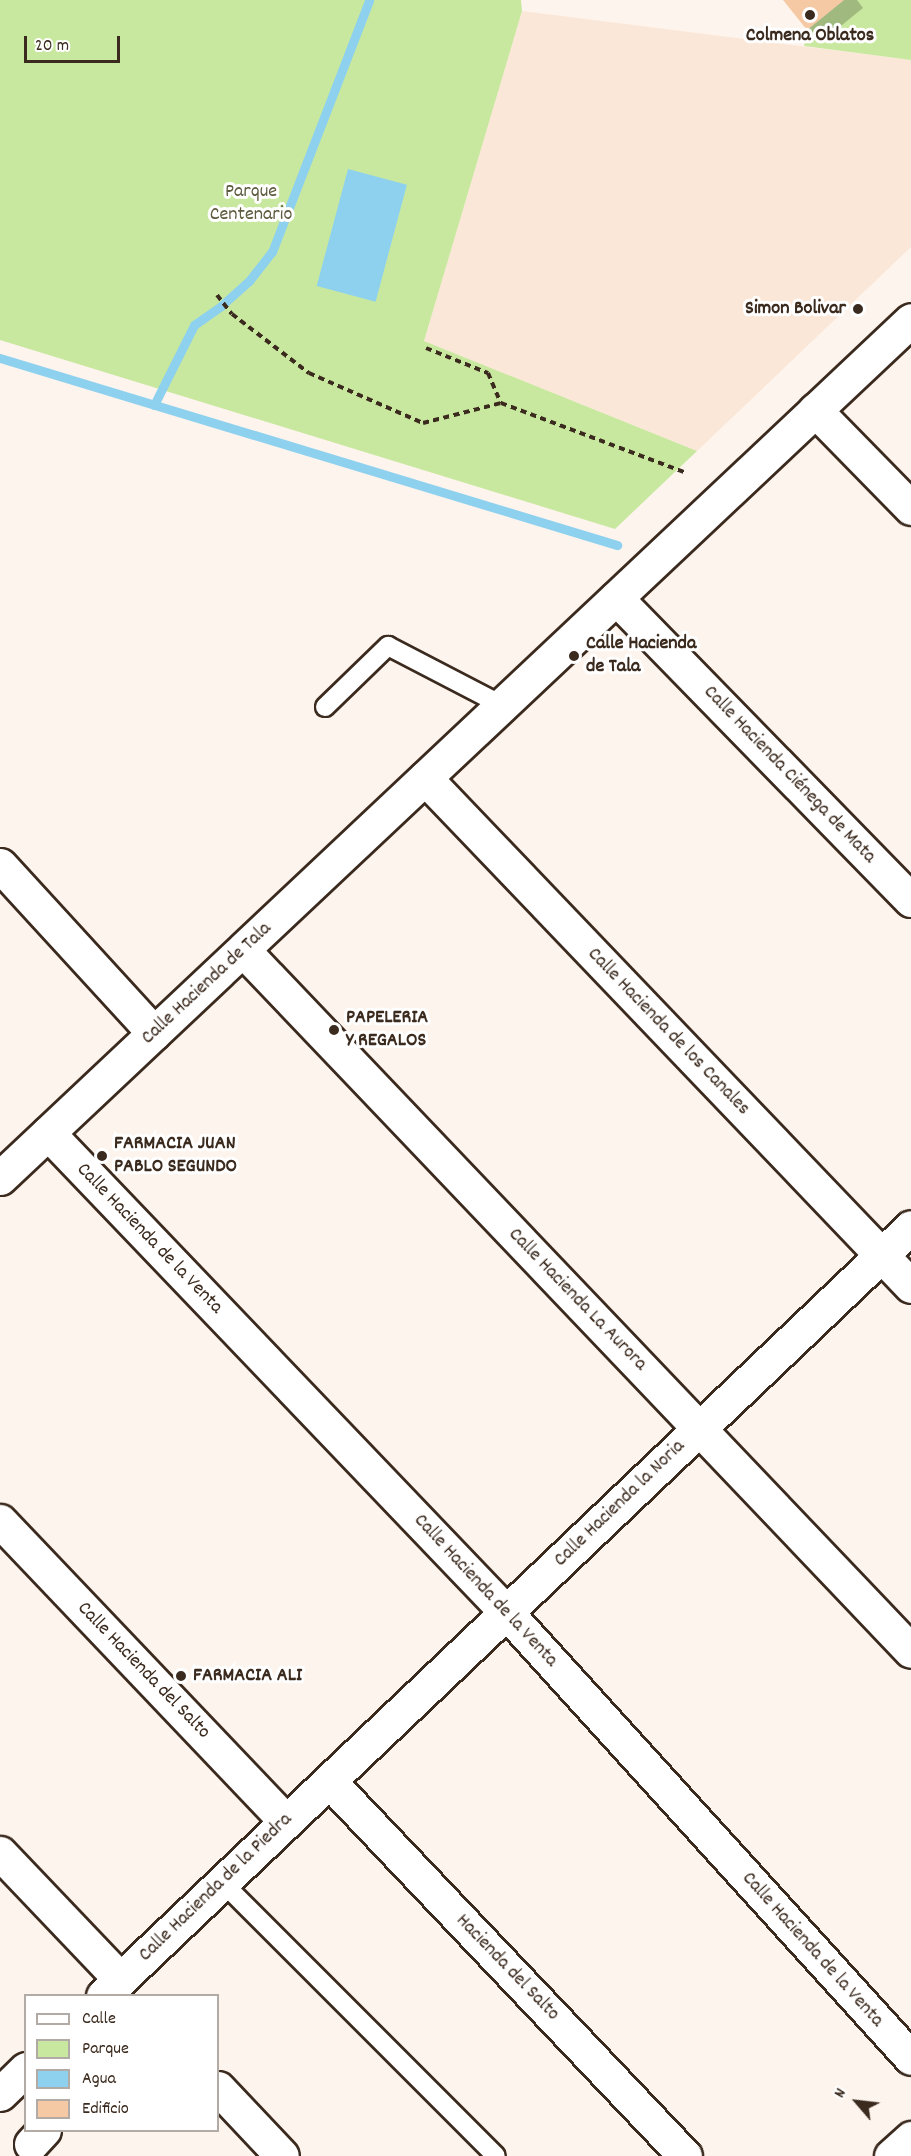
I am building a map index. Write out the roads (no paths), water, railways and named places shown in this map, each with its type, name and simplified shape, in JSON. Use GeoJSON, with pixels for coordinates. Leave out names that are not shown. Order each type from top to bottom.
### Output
{"type":"FeatureCollection","features":[{"type":"Feature","properties":{"kind":"street","name":"Calle Hacienda de Tala"},"geometry":{"type":"LineString","coordinates":[[0,1178],[911,320]]}},
{"type":"Feature","properties":{"kind":"street"},"geometry":{"type":"LineString","coordinates":[[815,410],[911,508]]}},
{"type":"Feature","properties":{"kind":"street","name":"Calle Hacienda Ciénega de Mata"},"geometry":{"type":"LineString","coordinates":[[616,598],[911,900]]}},
{"type":"Feature","properties":{"kind":"street","name":"Calle Hacienda de los Canales"},"geometry":{"type":"LineString","coordinates":[[425,778],[911,1286]]}},
{"type":"Feature","properties":{"kind":"street"},"geometry":{"type":"LineString","coordinates":[[0,865],[154,1033]]}},
{"type":"Feature","properties":{"kind":"street","name":"Calle Hacienda La Aurora"},"geometry":{"type":"LineString","coordinates":[[243,950],[911,1651]]}},
{"type":"Feature","properties":{"kind":"street","name":"Calle Hacienda de la Venta"},"geometry":{"type":"LineString","coordinates":[[48,1133],[506,1612],[911,2058]]}},
{"type":"Feature","properties":{"kind":"street","name":"Calle Hacienda la Noria"},"geometry":{"type":"LineString","coordinates":[[328,1781],[911,1227]]}},
{"type":"Feature","properties":{"kind":"street","name":"Calle Hacienda del Salto"},"geometry":{"type":"LineString","coordinates":[[0,1521],[286,1821]]}},
{"type":"Feature","properties":{"kind":"street","name":"Calle Hacienda de la Piedra"},"geometry":{"type":"LineString","coordinates":[[112,1988],[328,1781]]}},
{"type":"Feature","properties":{"kind":"street","name":"Hacienda del Salto"},"geometry":{"type":"LineString","coordinates":[[328,1781],[685,2156]]}},
{"type":"Feature","properties":{"kind":"street"},"geometry":{"type":"LineString","coordinates":[[0,1853],[112,1988]]}},
{"type":"Feature","properties":{"kind":"street"},"geometry":{"type":"LineString","coordinates":[[0,2094],[24,2071]]}},
{"type":"Feature","properties":{"kind":"street"},"geometry":{"type":"LineString","coordinates":[[219,2089],[282,2156]]}},
{"type":"Feature","properties":{"kind":"street"},"geometry":{"type":"LineString","coordinates":[[891,2156],[911,2138]]}},
{"type":"Feature","properties":{"kind":"lane"},"geometry":{"type":"LineString","coordinates":[[325,707],[388,646],[502,705]]}},
{"type":"Feature","properties":{"kind":"lane"},"geometry":{"type":"LineString","coordinates":[[222,1882],[496,2156]]}},
{"type":"Feature","properties":{"kind":"water"},"geometry":{"type":"Polygon","coordinates":[[[348,169],[407,185],[376,302],[317,286],[348,169]]]}},
{"type":"Feature","properties":{"kind":"waterway"},"geometry":{"type":"LineString","coordinates":[[154,405],[194,325],[221,306],[249,281],[272,252],[369,0]]}},
{"type":"Feature","properties":{"kind":"waterway"},"geometry":{"type":"LineString","coordinates":[[0,358],[617,545]]}},
{"type":"Feature","properties":{"kind":"place","name":"Colmena Oblatos"},"geometry":{"type":"Point","coordinates":[810,15]}},
{"type":"Feature","properties":{"kind":"place","name":"Simon Bolivar"},"geometry":{"type":"Point","coordinates":[858,309]}},
{"type":"Feature","properties":{"kind":"place","name":"Calle Hacienda de Tala"},"geometry":{"type":"Point","coordinates":[574,656]}},
{"type":"Feature","properties":{"kind":"place","name":"PAPELERIA Y REGALOS"},"geometry":{"type":"Point","coordinates":[334,1030]}},
{"type":"Feature","properties":{"kind":"place","name":"FARMACIA JUAN PABLO SEGUNDO"},"geometry":{"type":"Point","coordinates":[102,1156]}},
{"type":"Feature","properties":{"kind":"place","name":"FARMACIA ALI"},"geometry":{"type":"Point","coordinates":[181,1676]}},
{"type":"Feature","properties":{"kind":"park label","name":"Parque Centenario"},"geometry":{"type":"Point","coordinates":[251,204]}}]}
